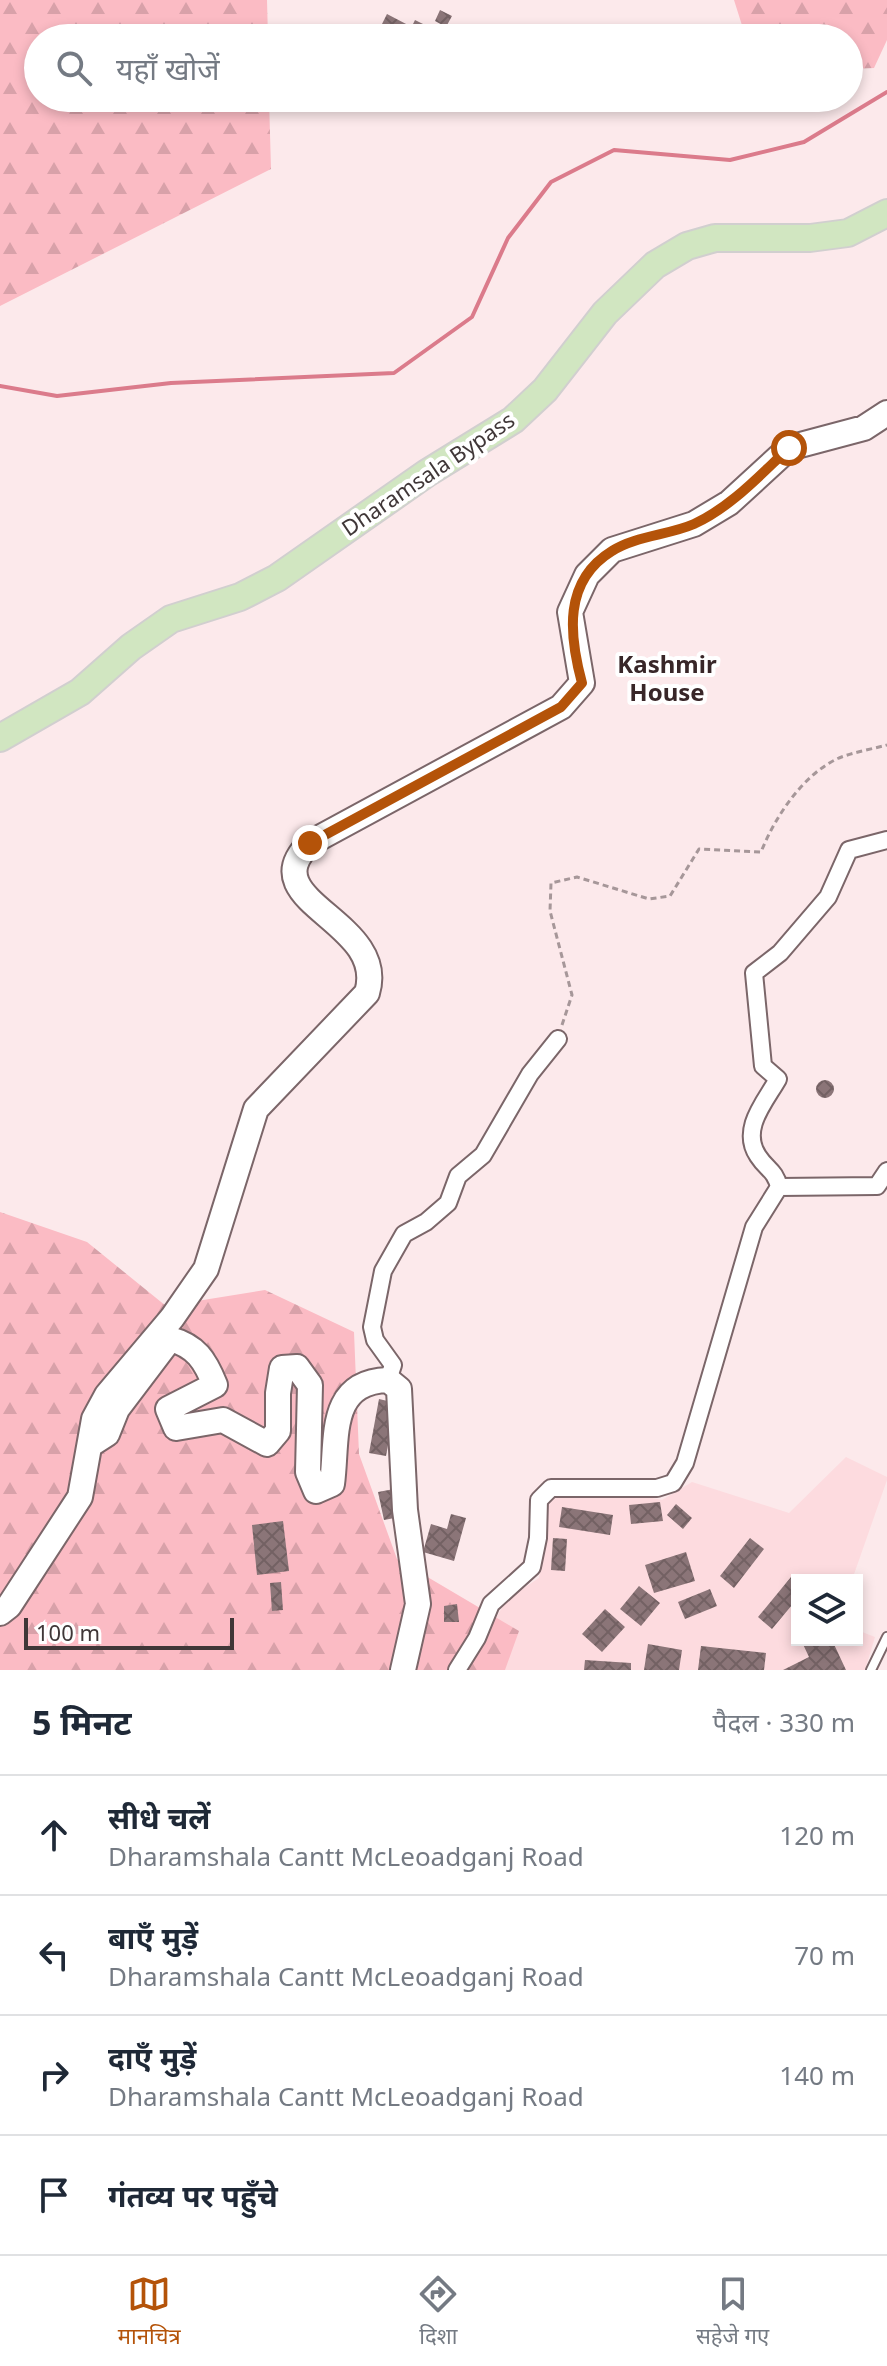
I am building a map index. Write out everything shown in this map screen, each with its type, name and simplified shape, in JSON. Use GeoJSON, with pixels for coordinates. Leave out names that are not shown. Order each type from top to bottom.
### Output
{"type":"FeatureCollection","features":[{"type":"Feature","properties":{"kind":"main road","name":"Dharamsala Bypass"},"geometry":{"type":"LineString","coordinates":[[0,738],[80,692],[131,647],[171,619],[240,597],[277,578],[427,473],[513,420],[545,390],[605,313],[655,265],[687,246],[715,238],[810,238],[848,233],[887,213]]}},
{"type":"Feature","properties":{"kind":"main road"},"geometry":{"type":"LineString","coordinates":[[0,1613],[9,1606],[80,1497],[93,1443],[94,1419],[107,1395],[172,1318],[206,1269],[256,1109],[367,993],[371,979],[369,963],[339,924],[307,898],[296,883],[294,867],[300,853],[310,843],[561,707],[582,683],[570,612],[587,575],[612,550],[694,524],[729,503],[789,448],[864,428],[887,413]]}},
{"type":"Feature","properties":{"kind":"main road"},"geometry":{"type":"LineString","coordinates":[[93,1443],[107,1434],[117,1409],[170,1339],[187,1344],[205,1360],[215,1385],[168,1409],[176,1428],[223,1420],[267,1444],[278,1431],[278,1393],[282,1368],[297,1367],[310,1385],[308,1472],[316,1491],[332,1484],[336,1430],[345,1397],[365,1381],[388,1380],[399,1389],[405,1510],[418,1604],[403,1670]]}},
{"type":"Feature","properties":{"kind":"street"},"geometry":{"type":"LineString","coordinates":[[457,1670],[477,1638],[491,1604],[532,1567],[538,1538],[539,1500],[551,1488],[657,1488],[673,1483],[685,1463],[754,1227],[779,1187],[776,1172],[759,1158],[752,1144],[753,1121],[778,1079],[763,1066],[754,973],[780,953],[828,897],[849,850],[887,840]]}},
{"type":"Feature","properties":{"kind":"street"},"geometry":{"type":"LineString","coordinates":[[388,1380],[393,1365],[375,1340],[372,1327],[383,1271],[404,1234],[448,1203],[458,1176],[483,1155],[530,1074],[558,1039]]}},
{"type":"Feature","properties":{"kind":"street"},"geometry":{"type":"LineString","coordinates":[[779,1187],[877,1186],[887,1171]]}},
{"type":"Feature","properties":{"kind":"lane"},"geometry":{"type":"LineString","coordinates":[[871,1670],[887,1637]]}},
{"type":"Feature","properties":{"kind":"path"},"geometry":{"type":"LineString","coordinates":[[558,1039],[572,995],[550,911],[551,883],[577,877],[649,899],[670,896],[699,849],[761,852],[779,816],[802,787],[837,759],[887,745]]}},
{"type":"Feature","properties":{"kind":"shaded area"},"geometry":{"type":"Polygon","coordinates":[[[846,1457],[887,1477],[854,1574],[791,1574],[791,1646],[863,1646],[863,1632],[875,1637],[865,1670],[466,1670],[507,1599],[539,1578],[549,1504],[565,1480],[662,1500],[692,1482],[789,1513],[846,1457]]]}},
{"type":"Feature","properties":{"kind":"green space"},"geometry":{"type":"Polygon","coordinates":[[[0,0],[267,0],[268,24],[24,24],[24,112],[269,112],[271,169],[0,306],[0,0]]]}},
{"type":"Feature","properties":{"kind":"green space"},"geometry":{"type":"Polygon","coordinates":[[[734,0],[887,0],[887,40],[874,68],[863,68],[863,24],[742,24],[734,0]]]}},
{"type":"Feature","properties":{"kind":"green space"},"geometry":{"type":"Polygon","coordinates":[[[0,1212],[87,1242],[166,1306],[265,1290],[354,1332],[359,1454],[397,1559],[519,1631],[505,1670],[0,1670],[0,1212]]]}},
{"type":"Feature","properties":{"kind":"building"},"geometry":{"type":"Polygon","coordinates":[[[440,10],[452,16],[448,24],[435,21],[440,10]]]}},
{"type":"Feature","properties":{"kind":"building"},"geometry":{"type":"Polygon","coordinates":[[[387,14],[406,24],[382,24],[387,14]]]}},
{"type":"Feature","properties":{"kind":"building"},"geometry":{"type":"Polygon","coordinates":[[[825,1080],[834,1089],[825,1098],[816,1089],[825,1080]]]}},
{"type":"Feature","properties":{"kind":"building"},"geometry":{"type":"Polygon","coordinates":[[[379,1399],[396,1403],[386,1456],[369,1453],[379,1399]]]}},
{"type":"Feature","properties":{"kind":"building"},"geometry":{"type":"Polygon","coordinates":[[[394,1489],[400,1517],[384,1520],[378,1492],[394,1489]]]}},
{"type":"Feature","properties":{"kind":"building"},"geometry":{"type":"Polygon","coordinates":[[[660,1502],[663,1521],[631,1524],[629,1505],[660,1502]]]}},
{"type":"Feature","properties":{"kind":"building"},"geometry":{"type":"Polygon","coordinates":[[[676,1504],[692,1518],[683,1529],[667,1515],[676,1504]]]}},
{"type":"Feature","properties":{"kind":"building"},"geometry":{"type":"Polygon","coordinates":[[[562,1507],[613,1515],[610,1535],[559,1527],[562,1507]]]}},
{"type":"Feature","properties":{"kind":"building"},"geometry":{"type":"Polygon","coordinates":[[[451,1514],[466,1518],[454,1561],[423,1552],[431,1524],[447,1529],[451,1514]]]}},
{"type":"Feature","properties":{"kind":"building"},"geometry":{"type":"Polygon","coordinates":[[[283,1521],[289,1571],[257,1575],[252,1525],[283,1521]]]}},
{"type":"Feature","properties":{"kind":"building"},"geometry":{"type":"Polygon","coordinates":[[[553,1538],[567,1539],[565,1571],[551,1570],[553,1538]]]}},
{"type":"Feature","properties":{"kind":"building"},"geometry":{"type":"Polygon","coordinates":[[[750,1538],[764,1549],[734,1588],[720,1576],[750,1538]]]}},
{"type":"Feature","properties":{"kind":"building"},"geometry":{"type":"Polygon","coordinates":[[[686,1552],[695,1581],[654,1593],[645,1565],[686,1552]]]}},
{"type":"Feature","properties":{"kind":"building"},"geometry":{"type":"Polygon","coordinates":[[[791,1577],[791,1606],[772,1629],[758,1617],[791,1577]]]}},
{"type":"Feature","properties":{"kind":"building"},"geometry":{"type":"Polygon","coordinates":[[[281,1582],[283,1610],[272,1611],[270,1583],[281,1582]]]}},
{"type":"Feature","properties":{"kind":"building"},"geometry":{"type":"Polygon","coordinates":[[[639,1586],[660,1603],[641,1626],[620,1609],[639,1586]]]}},
{"type":"Feature","properties":{"kind":"building"},"geometry":{"type":"Polygon","coordinates":[[[710,1589],[717,1606],[685,1619],[678,1602],[710,1589]]]}},
{"type":"Feature","properties":{"kind":"building"},"geometry":{"type":"Polygon","coordinates":[[[457,1604],[459,1622],[444,1622],[444,1606],[457,1604]]]}},
{"type":"Feature","properties":{"kind":"building"},"geometry":{"type":"Polygon","coordinates":[[[605,1609],[625,1627],[602,1652],[582,1634],[605,1609]]]}},
{"type":"Feature","properties":{"kind":"building"},"geometry":{"type":"Polygon","coordinates":[[[648,1644],[682,1650],[679,1670],[644,1670],[648,1644]]]}},
{"type":"Feature","properties":{"kind":"building"},"geometry":{"type":"Polygon","coordinates":[[[701,1646],[766,1653],[764,1670],[698,1670],[701,1646]]]}},
{"type":"Feature","properties":{"kind":"building"},"geometry":{"type":"Polygon","coordinates":[[[804,1646],[835,1646],[846,1670],[783,1670],[809,1657],[804,1646]]]}},
{"type":"Feature","properties":{"kind":"building"},"geometry":{"type":"Polygon","coordinates":[[[585,1660],[631,1663],[631,1670],[584,1670],[585,1660]]]}},
{"type":"Feature","properties":{"kind":"waterway"},"geometry":{"type":"LineString","coordinates":[[863,106],[887,92]]}},
{"type":"Feature","properties":{"kind":"waterway"},"geometry":{"type":"LineString","coordinates":[[0,386],[57,396],[171,383],[394,373],[472,317],[508,238],[551,182],[614,150],[730,160],[804,142],[854,112]]}},
{"type":"Feature","properties":{"kind":"district","name":"Kashmir House"},"geometry":{"type":"Point","coordinates":[667,679]}},
{"type":"Feature","properties":{"kind":"route"},"geometry":{"type":"LineString","coordinates":[[310,843],[561,707],[582,683],[575,659],[570,612],[587,575],[612,550],[694,524],[729,503],[789,448]]}}]}
